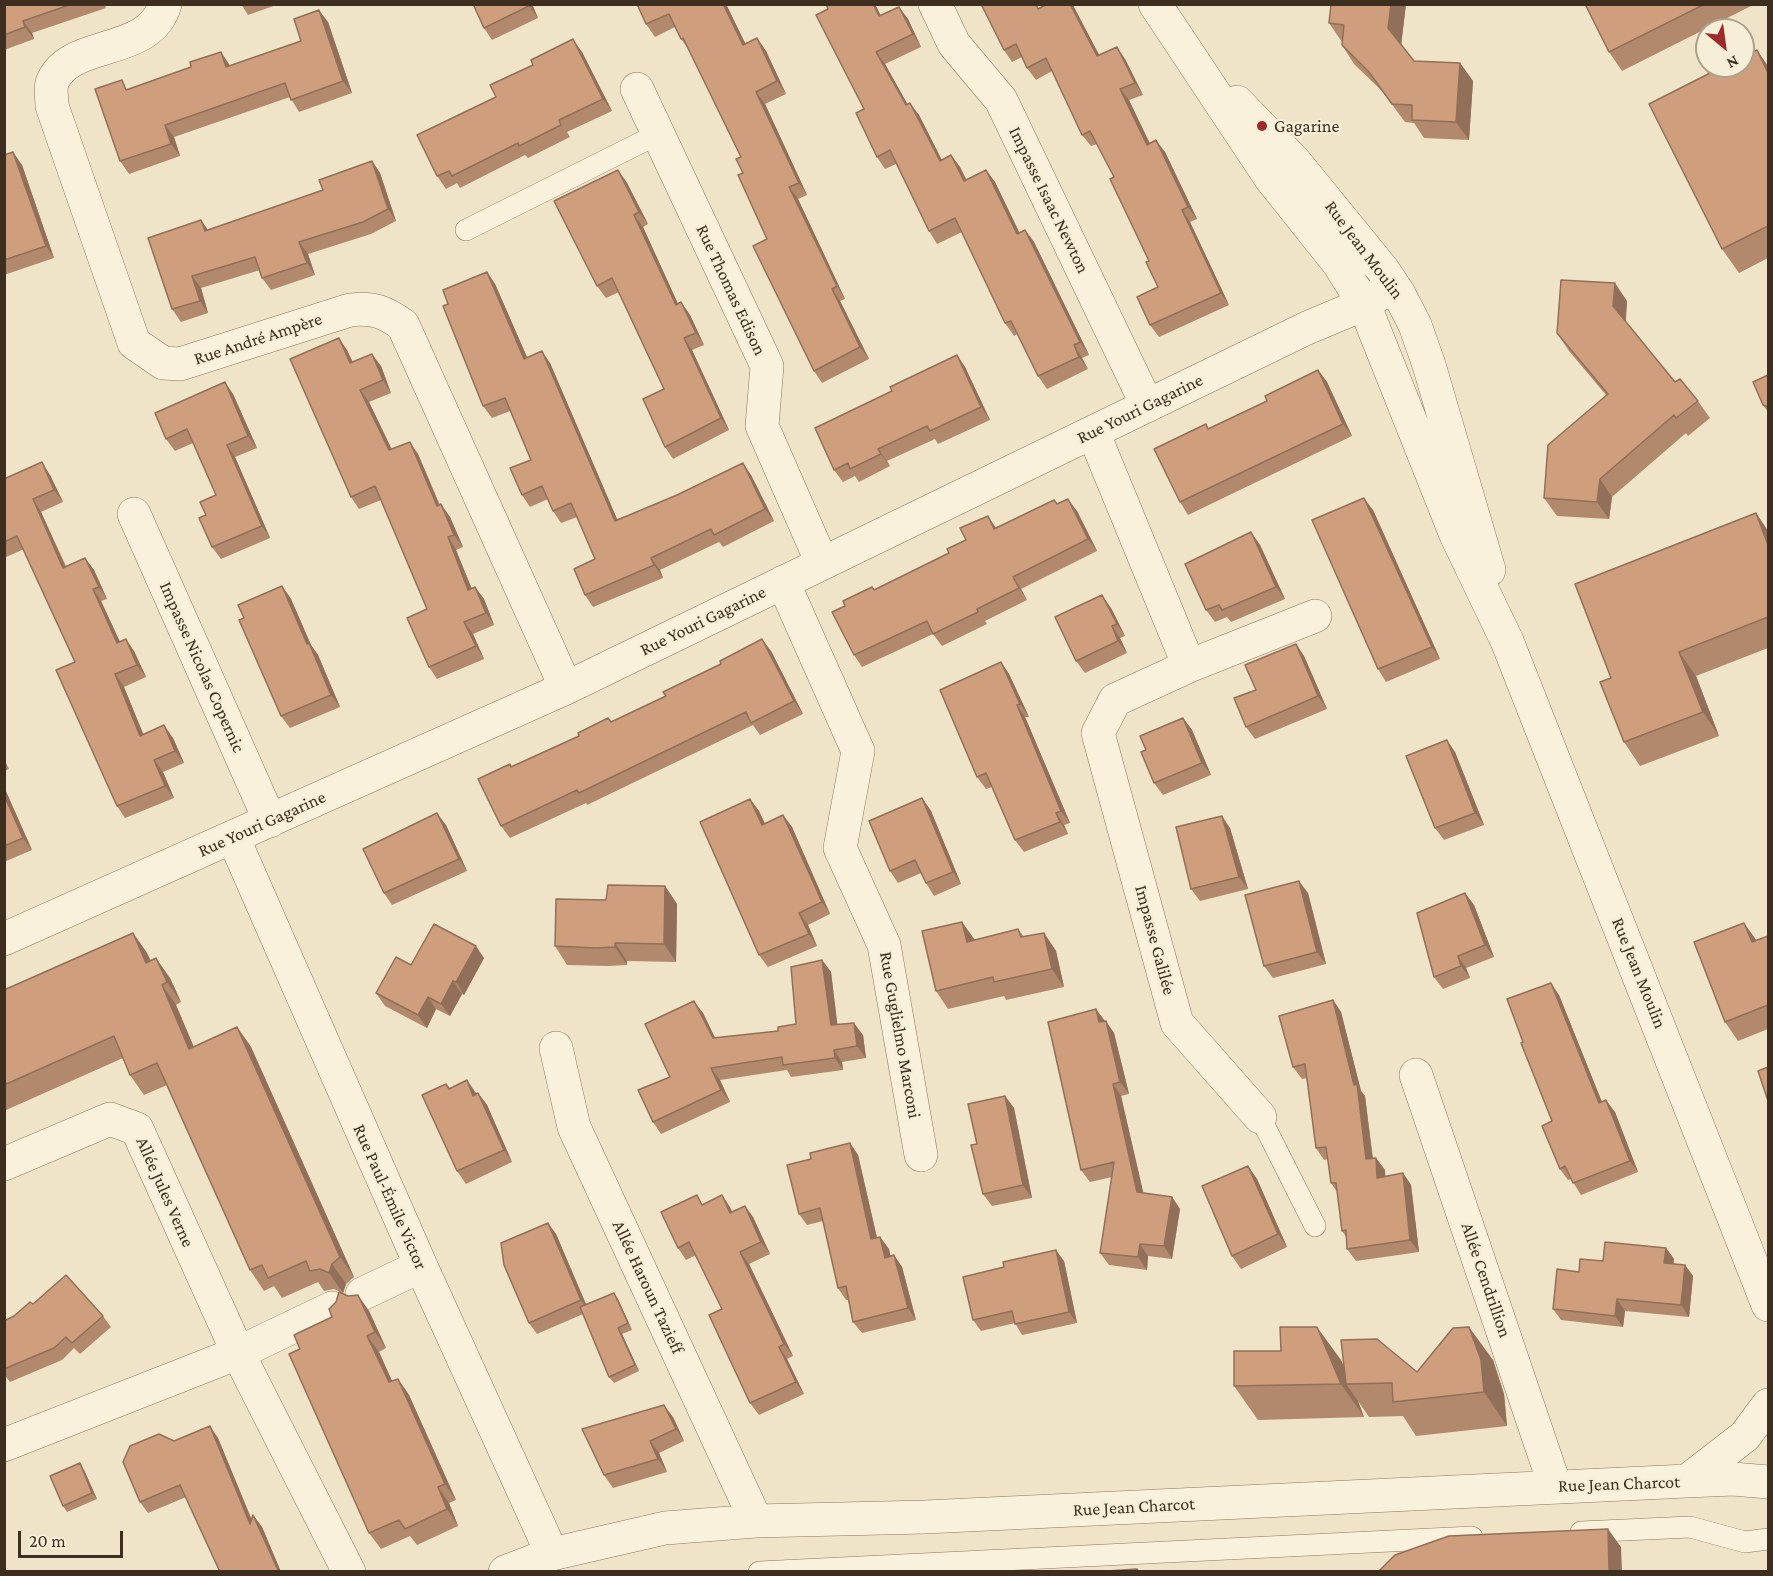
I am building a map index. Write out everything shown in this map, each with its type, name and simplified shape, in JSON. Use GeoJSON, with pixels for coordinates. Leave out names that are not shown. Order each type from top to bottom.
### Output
{"type":"FeatureCollection","features":[{"type":"Feature","properties":{"kind":"street","name":"Rue André Ampère"},"geometry":{"type":"LineString","coordinates":[[165,4],[155,25],[143,34],[63,65],[51,85],[52,106],[134,344],[163,363],[180,364],[350,310],[366,308],[384,311],[403,325],[566,688]]}},
{"type":"Feature","properties":{"kind":"street","name":"Impasse Isaac Newton"},"geometry":{"type":"LineString","coordinates":[[935,4],[954,44],[1001,100],[1147,405]]}},
{"type":"Feature","properties":{"kind":"street","name":"Rue Jean Moulin"},"geometry":{"type":"LineString","coordinates":[[1155,4],[1272,180],[1339,264],[1364,304],[1456,535],[1507,641],[1768,1305]]}},
{"type":"Feature","properties":{"kind":"street","name":"Rue Jean Moulin"},"geometry":{"type":"LineString","coordinates":[[1180,44],[1295,162],[1393,286],[1415,325],[1478,525],[1507,641]]}},
{"type":"Feature","properties":{"kind":"street","name":"Rue Thomas Edison"},"geometry":{"type":"LineString","coordinates":[[637,89],[767,366],[762,426],[822,563]]}},
{"type":"Feature","properties":{"kind":"street","name":"Rue Youri Gagarine"},"geometry":{"type":"LineString","coordinates":[[4,939],[566,688],[1307,328],[1364,304],[1393,286]]}},
{"type":"Feature","properties":{"kind":"street"},"geometry":{"type":"LineString","coordinates":[[1093,432],[1189,666]]}},
{"type":"Feature","properties":{"kind":"street","name":"Impasse Nicolas Copernic"},"geometry":{"type":"LineString","coordinates":[[134,514],[270,821]]}},
{"type":"Feature","properties":{"kind":"street","name":"Rue Guglielmo Marconi"},"geometry":{"type":"LineString","coordinates":[[783,582],[858,751],[840,848],[884,945],[921,1155]]}},
{"type":"Feature","properties":{"kind":"street","name":"Impasse Galilée"},"geometry":{"type":"LineString","coordinates":[[1260,1117],[1177,1023],[1098,733],[1115,700],[1189,666],[1315,616]]}},
{"type":"Feature","properties":{"kind":"street","name":"Rue Paul-Émile Victor"},"geometry":{"type":"LineString","coordinates":[[233,837],[421,1266],[552,1554]]}},
{"type":"Feature","properties":{"kind":"street","name":"Allée Haroun Tazieff"},"geometry":{"type":"LineString","coordinates":[[556,1048],[574,1128],[756,1521]]}},
{"type":"Feature","properties":{"kind":"street","name":"Allée Cendrillion"},"geometry":{"type":"LineString","coordinates":[[1416,1075],[1555,1486]]}},
{"type":"Feature","properties":{"kind":"street","name":"Allée Jules Verne"},"geometry":{"type":"LineString","coordinates":[[4,1164],[110,1119],[137,1129],[238,1353],[349,1572]]}},
{"type":"Feature","properties":{"kind":"street"},"geometry":{"type":"LineString","coordinates":[[362,1294],[421,1266]]}},
{"type":"Feature","properties":{"kind":"street"},"geometry":{"type":"LineString","coordinates":[[4,1445],[238,1353],[332,1308]]}},
{"type":"Feature","properties":{"kind":"street"},"geometry":{"type":"LineString","coordinates":[[1687,1481],[1745,1436],[1768,1406]]}},
{"type":"Feature","properties":{"kind":"street","name":"Rue Jean Charcot"},"geometry":{"type":"LineString","coordinates":[[505,1572],[552,1554],[665,1528],[756,1521],[925,1517],[1733,1479],[1768,1482]]}},
{"type":"Feature","properties":{"kind":"lane"},"geometry":{"type":"LineString","coordinates":[[466,230],[658,134]]}},
{"type":"Feature","properties":{"kind":"lane","name":"Impasse Galilée"},"geometry":{"type":"LineString","coordinates":[[1260,1117],[1315,1227]]}},
{"type":"Feature","properties":{"kind":"lane"},"geometry":{"type":"LineString","coordinates":[[1559,1533],[1690,1527],[1745,1542],[1768,1539]]}},
{"type":"Feature","properties":{"kind":"lane"},"geometry":{"type":"LineString","coordinates":[[759,1572],[1487,1536]]}},
{"type":"Feature","properties":{"kind":"building"},"geometry":{"type":"Polygon","coordinates":[[[4,4],[72,4],[23,21],[25,27],[4,35],[4,4]]]}},
{"type":"Feature","properties":{"kind":"building"},"geometry":{"type":"Polygon","coordinates":[[[473,4],[529,4],[529,6],[484,28],[473,4]]]}},
{"type":"Feature","properties":{"kind":"building"},"geometry":{"type":"Polygon","coordinates":[[[637,4],[723,4],[743,45],[757,38],[777,81],[756,92],[799,183],[789,187],[837,286],[832,289],[860,347],[814,371],[753,246],[767,239],[738,175],[743,173],[736,159],[741,157],[669,14],[646,24],[637,4]]]}},
{"type":"Feature","properties":{"kind":"building"},"geometry":{"type":"Polygon","coordinates":[[[826,4],[873,4],[879,16],[899,7],[913,34],[876,52],[906,105],[910,103],[940,161],[951,155],[964,181],[986,170],[1017,234],[1025,230],[1080,342],[1074,345],[1079,357],[1038,376],[1011,321],[1005,323],[955,218],[929,231],[890,150],[877,157],[856,113],[864,109],[816,15],[828,9],[826,4]]]}},
{"type":"Feature","properties":{"kind":"building"},"geometry":{"type":"Polygon","coordinates":[[[981,4],[1036,4],[1038,9],[1047,4],[1070,4],[1097,56],[1117,47],[1135,83],[1120,89],[1147,145],[1156,140],[1188,207],[1182,210],[1221,293],[1150,325],[1137,297],[1158,287],[1146,262],[1149,261],[1110,179],[1114,177],[1090,131],[1082,135],[1046,58],[1027,68],[1016,44],[1004,50],[981,4]]]}},
{"type":"Feature","properties":{"kind":"building"},"geometry":{"type":"Polygon","coordinates":[[[1331,4],[1391,4],[1388,28],[1414,61],[1460,63],[1456,122],[1412,120],[1412,105],[1392,104],[1369,72],[1342,45],[1344,25],[1329,23],[1331,4]]]}},
{"type":"Feature","properties":{"kind":"building"},"geometry":{"type":"Polygon","coordinates":[[[1585,4],[1705,4],[1609,52],[1585,4]]]}},
{"type":"Feature","properties":{"kind":"building"},"geometry":{"type":"Polygon","coordinates":[[[319,10],[343,81],[291,100],[285,83],[165,125],[171,144],[120,161],[95,89],[122,80],[126,90],[191,67],[190,62],[221,52],[226,67],[301,41],[294,19],[319,10]]]}},
{"type":"Feature","properties":{"kind":"building"},"geometry":{"type":"Polygon","coordinates":[[[573,39],[603,99],[559,120],[561,125],[519,146],[518,143],[452,176],[449,171],[437,176],[417,135],[496,97],[490,85],[533,65],[531,60],[573,39]]]}},
{"type":"Feature","properties":{"kind":"building"},"geometry":{"type":"Polygon","coordinates":[[[1757,50],[1768,73],[1768,226],[1722,249],[1649,104],[1700,78],[1755,78],[1755,51],[1757,50]]]}},
{"type":"Feature","properties":{"kind":"building"},"geometry":{"type":"Polygon","coordinates":[[[13,152],[46,246],[4,260],[4,155],[13,152]]]}},
{"type":"Feature","properties":{"kind":"building"},"geometry":{"type":"Polygon","coordinates":[[[372,161],[388,209],[363,222],[299,242],[307,263],[262,278],[255,257],[192,276],[200,301],[172,309],[148,238],[201,220],[205,231],[323,190],[319,180],[372,161]]]}},
{"type":"Feature","properties":{"kind":"building"},"geometry":{"type":"Polygon","coordinates":[[[618,170],[639,212],[634,215],[676,305],[681,302],[696,333],[684,338],[721,418],[665,447],[643,399],[664,389],[612,278],[597,286],[554,201],[618,170]]]}},
{"type":"Feature","properties":{"kind":"building"},"geometry":{"type":"Polygon","coordinates":[[[487,272],[524,359],[542,351],[615,521],[677,495],[743,463],[765,509],[714,535],[711,529],[651,558],[654,565],[585,595],[574,569],[595,559],[571,503],[553,511],[542,486],[522,495],[510,468],[531,460],[505,398],[483,406],[443,306],[448,304],[443,290],[487,272]]]}},
{"type":"Feature","properties":{"kind":"building"},"geometry":{"type":"Polygon","coordinates":[[[1561,280],[1615,283],[1613,306],[1675,382],[1680,379],[1698,401],[1676,418],[1674,415],[1600,479],[1597,502],[1544,498],[1548,445],[1608,394],[1557,333],[1561,280]]]}},
{"type":"Feature","properties":{"kind":"building"},"geometry":{"type":"Polygon","coordinates":[[[339,338],[350,363],[372,354],[383,380],[360,390],[389,450],[410,442],[437,506],[441,504],[454,535],[448,537],[468,590],[475,587],[486,613],[464,622],[476,646],[429,667],[407,618],[427,609],[375,486],[351,497],[290,359],[339,338]]]}},
{"type":"Feature","properties":{"kind":"building"},"geometry":{"type":"Polygon","coordinates":[[[957,355],[981,407],[930,431],[927,426],[878,449],[881,454],[850,469],[848,463],[834,470],[815,428],[892,391],[890,387],[957,355]]]}},
{"type":"Feature","properties":{"kind":"building"},"geometry":{"type":"Polygon","coordinates":[[[1318,370],[1343,424],[1180,502],[1154,449],[1206,424],[1208,429],[1267,401],[1265,396],[1318,370]]]}},
{"type":"Feature","properties":{"kind":"building"},"geometry":{"type":"Polygon","coordinates":[[[1768,375],[1768,407],[1763,405],[1753,382],[1768,375]]]}},
{"type":"Feature","properties":{"kind":"building"},"geometry":{"type":"Polygon","coordinates":[[[225,382],[248,436],[227,445],[262,526],[212,547],[199,518],[206,515],[200,502],[216,495],[187,429],[166,439],[155,413],[225,382]]]}},
{"type":"Feature","properties":{"kind":"building"},"geometry":{"type":"Polygon","coordinates":[[[42,462],[54,490],[33,499],[63,568],[85,558],[99,587],[93,589],[117,643],[126,639],[137,665],[115,674],[140,736],[164,725],[175,751],[154,760],[165,786],[117,806],[56,670],[75,662],[17,536],[4,542],[4,479],[42,462]]]}},
{"type":"Feature","properties":{"kind":"building"},"geometry":{"type":"Polygon","coordinates":[[[1364,498],[1432,647],[1378,669],[1312,520],[1364,498]]]}},
{"type":"Feature","properties":{"kind":"building"},"geometry":{"type":"Polygon","coordinates":[[[1068,499],[1088,539],[1013,577],[1019,588],[977,609],[978,612],[933,634],[927,621],[854,655],[832,612],[845,606],[843,601],[872,587],[874,590],[949,553],[947,549],[966,540],[960,528],[988,516],[994,529],[1054,500],[1057,504],[1068,499]]]}},
{"type":"Feature","properties":{"kind":"building"},"geometry":{"type":"Polygon","coordinates":[[[1756,513],[1768,545],[1768,617],[1679,652],[1703,712],[1624,742],[1600,682],[1611,678],[1575,584],[1756,513]]]}},
{"type":"Feature","properties":{"kind":"building"},"geometry":{"type":"Polygon","coordinates":[[[1251,532],[1276,587],[1222,610],[1219,605],[1206,610],[1185,564],[1251,532]]]}},
{"type":"Feature","properties":{"kind":"building"},"geometry":{"type":"Polygon","coordinates":[[[282,586],[331,695],[281,716],[239,620],[244,618],[238,605],[282,586]]]}},
{"type":"Feature","properties":{"kind":"building"},"geometry":{"type":"Polygon","coordinates":[[[1102,595],[1117,624],[1112,626],[1118,641],[1076,661],[1055,617],[1102,595]]]}},
{"type":"Feature","properties":{"kind":"building"},"geometry":{"type":"Polygon","coordinates":[[[762,639],[794,701],[751,723],[746,712],[579,793],[577,790],[501,826],[478,779],[510,764],[511,767],[579,736],[578,733],[608,718],[611,722],[666,696],[663,692],[721,664],[720,661],[762,639]]]}},
{"type":"Feature","properties":{"kind":"building"},"geometry":{"type":"Polygon","coordinates":[[[1296,644],[1318,696],[1246,727],[1234,698],[1256,690],[1245,665],[1296,644]]]}},
{"type":"Feature","properties":{"kind":"building"},"geometry":{"type":"Polygon","coordinates":[[[1001,662],[1020,704],[1017,705],[1061,811],[1056,813],[1060,822],[1015,840],[986,773],[977,777],[940,690],[1001,662]]]}},
{"type":"Feature","properties":{"kind":"building"},"geometry":{"type":"Polygon","coordinates":[[[1183,718],[1202,763],[1154,783],[1141,752],[1146,750],[1140,736],[1183,718]]]}},
{"type":"Feature","properties":{"kind":"building"},"geometry":{"type":"Polygon","coordinates":[[[1447,740],[1475,813],[1435,828],[1406,756],[1447,740]]]}},
{"type":"Feature","properties":{"kind":"building"},"geometry":{"type":"Polygon","coordinates":[[[4,795],[23,838],[4,846],[4,795]]]}},
{"type":"Feature","properties":{"kind":"building"},"geometry":{"type":"Polygon","coordinates":[[[922,798],[953,872],[926,883],[915,860],[890,871],[869,821],[922,798]]]}},
{"type":"Feature","properties":{"kind":"building"},"geometry":{"type":"Polygon","coordinates":[[[750,799],[762,825],[783,815],[822,902],[799,913],[809,934],[759,955],[700,822],[750,799]]]}},
{"type":"Feature","properties":{"kind":"building"},"geometry":{"type":"Polygon","coordinates":[[[437,813],[459,859],[384,893],[363,849],[437,813]]]}},
{"type":"Feature","properties":{"kind":"building"},"geometry":{"type":"Polygon","coordinates":[[[1222,816],[1239,877],[1191,889],[1176,827],[1222,816]]]}},
{"type":"Feature","properties":{"kind":"building"},"geometry":{"type":"Polygon","coordinates":[[[1299,881],[1317,952],[1264,966],[1245,895],[1299,881]]]}},
{"type":"Feature","properties":{"kind":"building"},"geometry":{"type":"Polygon","coordinates":[[[608,885],[665,886],[664,944],[615,943],[615,947],[596,948],[555,946],[556,899],[606,900],[608,885]]]}},
{"type":"Feature","properties":{"kind":"building"},"geometry":{"type":"Polygon","coordinates":[[[1465,893],[1485,945],[1458,956],[1461,966],[1434,977],[1417,913],[1465,893]]]}},
{"type":"Feature","properties":{"kind":"building"},"geometry":{"type":"Polygon","coordinates":[[[962,922],[967,942],[1018,929],[1021,937],[1044,933],[1052,969],[994,982],[993,977],[936,991],[922,931],[962,922]]]}},
{"type":"Feature","properties":{"kind":"building"},"geometry":{"type":"Polygon","coordinates":[[[1744,923],[1752,942],[1768,936],[1768,1005],[1725,1022],[1694,942],[1744,923]]]}},
{"type":"Feature","properties":{"kind":"building"},"geometry":{"type":"Polygon","coordinates":[[[434,924],[476,946],[441,1004],[428,997],[418,1015],[376,993],[396,957],[411,965],[434,924]]]}},
{"type":"Feature","properties":{"kind":"building"},"geometry":{"type":"Polygon","coordinates":[[[133,933],[146,963],[156,958],[167,982],[162,985],[189,1049],[237,1027],[340,1257],[332,1264],[329,1273],[320,1269],[310,1271],[306,1261],[268,1278],[262,1265],[250,1270],[157,1063],[130,1075],[114,1036],[4,1085],[4,990],[133,933]]]}},
{"type":"Feature","properties":{"kind":"building"},"geometry":{"type":"Polygon","coordinates":[[[822,960],[831,1025],[854,1023],[857,1046],[834,1050],[835,1058],[783,1065],[782,1057],[711,1068],[721,1090],[653,1122],[638,1090],[670,1077],[645,1024],[694,1001],[713,1038],[778,1031],[778,1027],[796,1024],[791,967],[822,960]]]}},
{"type":"Feature","properties":{"kind":"building"},"geometry":{"type":"Polygon","coordinates":[[[1551,983],[1599,1103],[1606,1100],[1630,1161],[1573,1183],[1565,1166],[1560,1169],[1542,1126],[1552,1121],[1521,1043],[1523,1042],[1507,999],[1551,983]]]}},
{"type":"Feature","properties":{"kind":"building"},"geometry":{"type":"Polygon","coordinates":[[[1333,1000],[1354,1085],[1357,1084],[1366,1159],[1376,1158],[1377,1178],[1403,1173],[1410,1240],[1347,1249],[1346,1230],[1342,1231],[1336,1183],[1331,1183],[1326,1147],[1316,1148],[1305,1064],[1293,1067],[1279,1016],[1333,1000]]]}},
{"type":"Feature","properties":{"kind":"building"},"geometry":{"type":"Polygon","coordinates":[[[1096,1009],[1099,1022],[1106,1021],[1120,1082],[1113,1084],[1137,1192],[1172,1197],[1164,1246],[1140,1244],[1138,1257],[1100,1253],[1114,1162],[1081,1170],[1048,1022],[1096,1009]]]}},
{"type":"Feature","properties":{"kind":"building"},"geometry":{"type":"Polygon","coordinates":[[[1768,1067],[1768,1101],[1758,1071],[1768,1067]]]}},
{"type":"Feature","properties":{"kind":"building"},"geometry":{"type":"Polygon","coordinates":[[[467,1080],[473,1096],[478,1093],[504,1150],[457,1171],[422,1095],[446,1084],[449,1089],[467,1080]]]}},
{"type":"Feature","properties":{"kind":"building"},"geometry":{"type":"Polygon","coordinates":[[[1005,1096],[1023,1185],[983,1194],[971,1145],[977,1144],[968,1104],[1005,1096]]]}},
{"type":"Feature","properties":{"kind":"building"},"geometry":{"type":"Polygon","coordinates":[[[850,1143],[871,1239],[880,1237],[885,1258],[894,1255],[908,1308],[853,1322],[846,1286],[838,1288],[820,1208],[799,1214],[787,1165],[811,1159],[810,1153],[850,1143]]]}},
{"type":"Feature","properties":{"kind":"building"},"geometry":{"type":"Polygon","coordinates":[[[1248,1166],[1278,1234],[1232,1256],[1202,1186],[1248,1166]]]}},
{"type":"Feature","properties":{"kind":"building"},"geometry":{"type":"Polygon","coordinates":[[[697,1195],[702,1205],[722,1195],[730,1213],[745,1206],[761,1242],[740,1252],[784,1344],[779,1347],[796,1382],[750,1403],[709,1315],[722,1309],[689,1242],[678,1248],[661,1212],[697,1195]]]}},
{"type":"Feature","properties":{"kind":"building"},"geometry":{"type":"Polygon","coordinates":[[[548,1223],[581,1300],[529,1323],[504,1265],[501,1243],[548,1223]]]}},
{"type":"Feature","properties":{"kind":"building"},"geometry":{"type":"Polygon","coordinates":[[[1605,1242],[1666,1248],[1664,1263],[1685,1265],[1681,1305],[1617,1299],[1615,1316],[1553,1309],[1557,1269],[1579,1272],[1580,1259],[1603,1261],[1605,1242]]]}},
{"type":"Feature","properties":{"kind":"building"},"geometry":{"type":"Polygon","coordinates":[[[1056,1250],[1069,1312],[1015,1324],[1012,1311],[973,1320],[963,1277],[1004,1267],[1003,1262],[1056,1250]]]}},
{"type":"Feature","properties":{"kind":"building"},"geometry":{"type":"Polygon","coordinates":[[[66,1275],[103,1316],[72,1343],[66,1337],[54,1348],[4,1369],[4,1321],[14,1316],[30,1302],[33,1304],[66,1275]]]}},
{"type":"Feature","properties":{"kind":"building"},"geometry":{"type":"Polygon","coordinates":[[[339,1292],[348,1296],[358,1295],[375,1332],[367,1336],[389,1382],[398,1379],[445,1484],[438,1487],[447,1509],[405,1529],[399,1520],[369,1533],[289,1354],[300,1349],[294,1335],[332,1317],[329,1309],[336,1302],[339,1292]]]}},
{"type":"Feature","properties":{"kind":"building"},"geometry":{"type":"Polygon","coordinates":[[[614,1293],[628,1323],[618,1328],[635,1365],[609,1377],[580,1307],[614,1293]]]}},
{"type":"Feature","properties":{"kind":"building"},"geometry":{"type":"Polygon","coordinates":[[[1280,1327],[1317,1327],[1341,1384],[1234,1386],[1234,1351],[1281,1351],[1280,1327]]]}},
{"type":"Feature","properties":{"kind":"building"},"geometry":{"type":"Polygon","coordinates":[[[1469,1327],[1481,1360],[1484,1392],[1393,1402],[1392,1383],[1346,1384],[1341,1340],[1377,1339],[1417,1372],[1453,1328],[1469,1327]]]}},
{"type":"Feature","properties":{"kind":"building"},"geometry":{"type":"Polygon","coordinates":[[[664,1405],[676,1429],[650,1441],[658,1459],[604,1475],[582,1429],[664,1405]]]}},
{"type":"Feature","properties":{"kind":"building"},"geometry":{"type":"Polygon","coordinates":[[[210,1426],[250,1524],[253,1515],[278,1570],[274,1572],[220,1572],[180,1485],[140,1502],[123,1462],[130,1446],[159,1434],[174,1441],[210,1426]]]}},
{"type":"Feature","properties":{"kind":"building"},"geometry":{"type":"Polygon","coordinates":[[[80,1463],[92,1493],[63,1506],[50,1476],[80,1463]]]}},
{"type":"Feature","properties":{"kind":"building"},"geometry":{"type":"Polygon","coordinates":[[[1608,1529],[1609,1572],[1378,1572],[1395,1555],[1449,1536],[1608,1529]]]}},
{"type":"Feature","properties":{"kind":"building"},"geometry":{"type":"Polygon","coordinates":[[[1137,1569],[1139,1572],[1092,1572],[1137,1569]]]}},
{"type":"Feature","properties":{"kind":"place","name":"Gagarine"},"geometry":{"type":"Point","coordinates":[1262,126]}}]}
